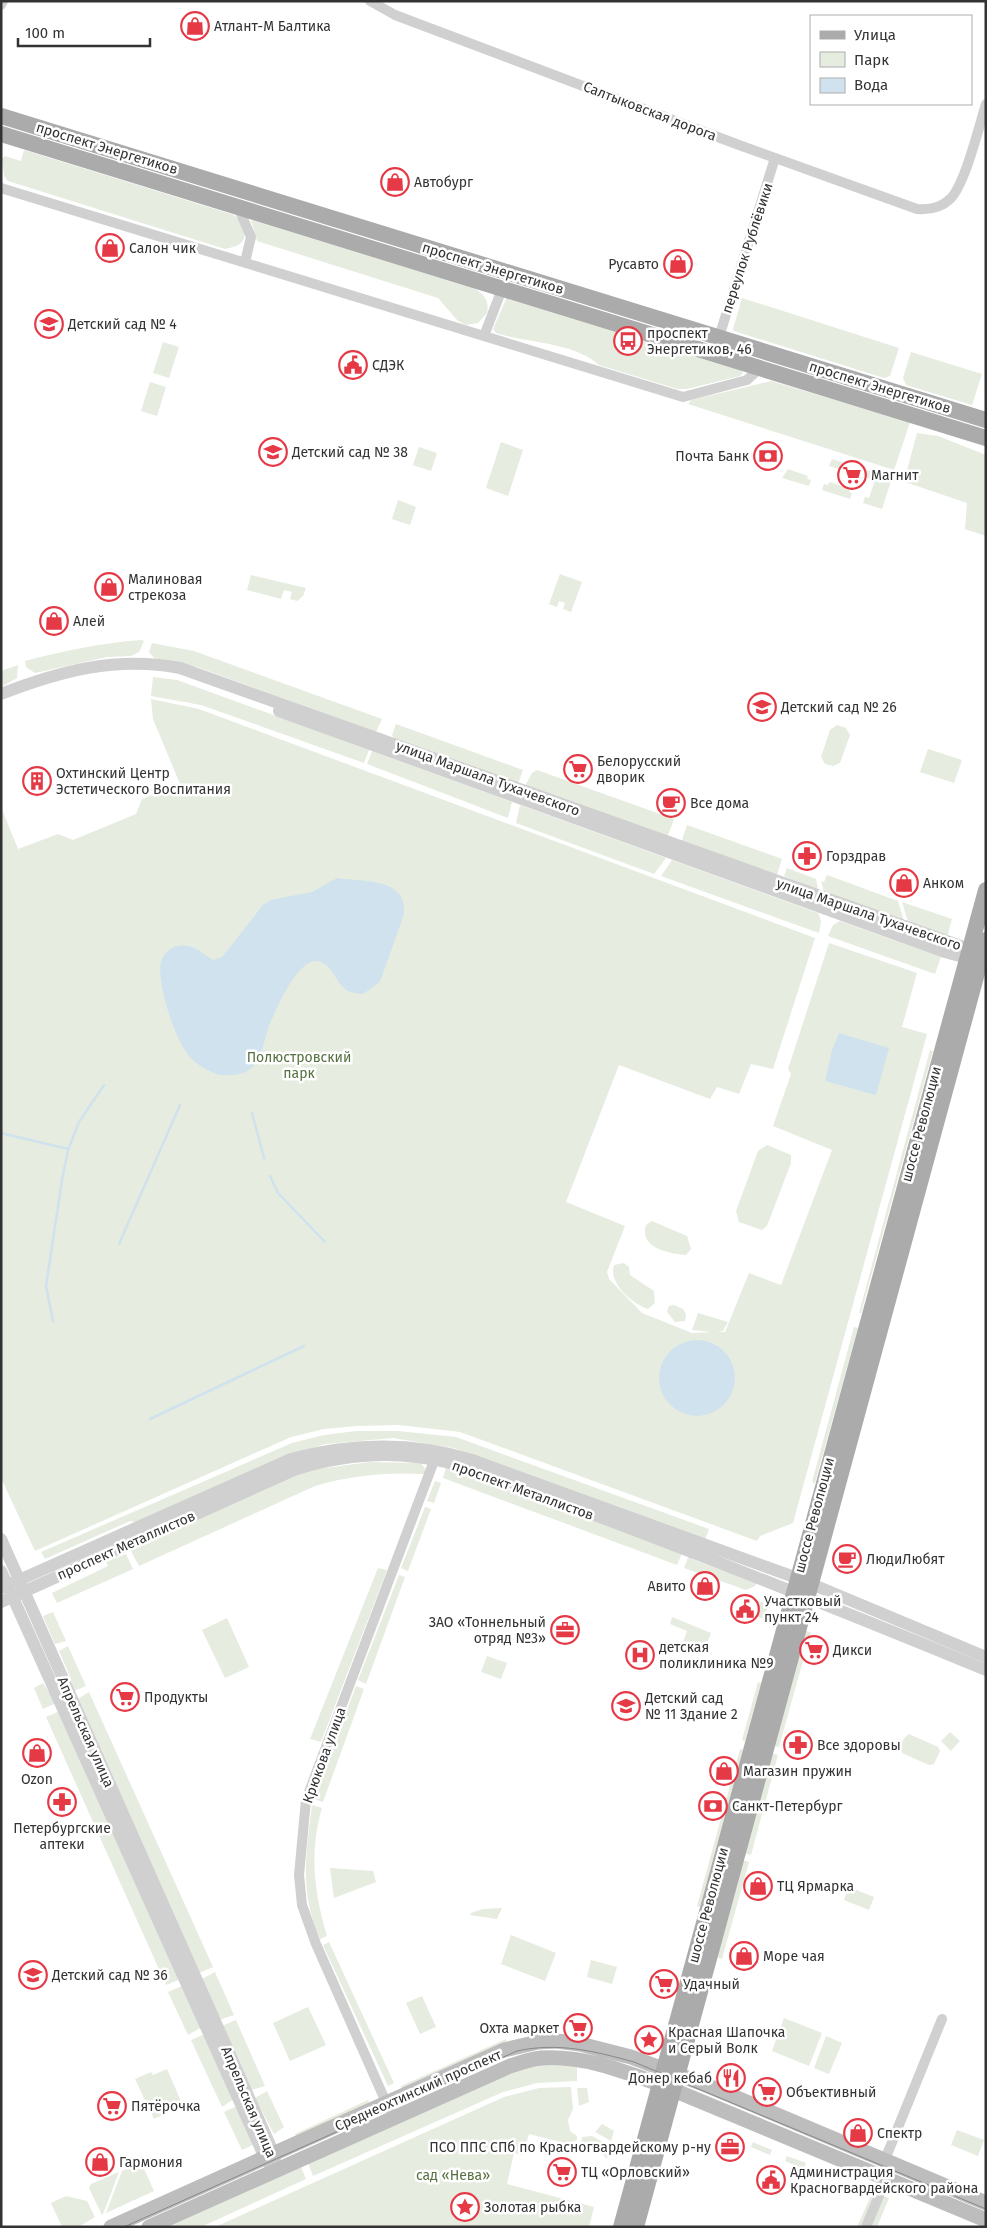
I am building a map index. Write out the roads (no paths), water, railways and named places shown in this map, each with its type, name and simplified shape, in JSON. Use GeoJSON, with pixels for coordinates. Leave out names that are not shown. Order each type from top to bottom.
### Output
{"type":"FeatureCollection","features":[{"type":"Feature","properties":{"kind":"main road","name":"проспект Энергетиков"},"geometry":{"type":"LineString","coordinates":[[1,116],[986,420]]}},
{"type":"Feature","properties":{"kind":"main road","name":"проспект Энергетиков"},"geometry":{"type":"LineString","coordinates":[[1,134],[986,438]]}},
{"type":"Feature","properties":{"kind":"main road","name":"шоссе Революции"},"geometry":{"type":"LineString","coordinates":[[636,2227],[670,2071],[972,955],[986,890]]}},
{"type":"Feature","properties":{"kind":"main road","name":"шоссе Революции"},"geometry":{"type":"LineString","coordinates":[[972,955],[986,940]]}},
{"type":"Feature","properties":{"kind":"main road","name":"Среднеохтинский проспект"},"geometry":{"type":"LineString","coordinates":[[111,2227],[504,2050],[538,2042],[580,2044],[670,2071],[986,2203]]}},
{"type":"Feature","properties":{"kind":"main road","name":"Среднеохтинский проспект"},"geometry":{"type":"LineString","coordinates":[[150,2227],[510,2066],[539,2058],[579,2060],[626,2072],[986,2220]]}},
{"type":"Feature","properties":{"kind":"main road","name":"шоссе Революции"},"geometry":{"type":"LineString","coordinates":[[621,2227],[666,2087]]}},
{"type":"Feature","properties":{"kind":"street"},"geometry":{"type":"LineString","coordinates":[[1,5],[3,1]]}},
{"type":"Feature","properties":{"kind":"street","name":"Салтыковская дорога"},"geometry":{"type":"LineString","coordinates":[[370,1],[395,15],[917,209],[934,208],[950,199],[957,191],[986,104]]}},
{"type":"Feature","properties":{"kind":"street","name":"переулок Рублёвики"},"geometry":{"type":"LineString","coordinates":[[718,337],[776,158]]}},
{"type":"Feature","properties":{"kind":"street"},"geometry":{"type":"LineString","coordinates":[[1,188],[683,397],[747,380],[760,369],[766,352]]}},
{"type":"Feature","properties":{"kind":"street"},"geometry":{"type":"LineString","coordinates":[[238,207],[251,237],[245,262]]}},
{"type":"Feature","properties":{"kind":"street"},"geometry":{"type":"LineString","coordinates":[[484,336],[502,289]]}},
{"type":"Feature","properties":{"kind":"street","name":"улица Маршала Тухачевского"},"geometry":{"type":"LineString","coordinates":[[1,694],[52,675],[108,664],[144,662],[180,668],[833,903],[972,955]]}},
{"type":"Feature","properties":{"kind":"street","name":"улица Маршала Тухачевского"},"geometry":{"type":"LineString","coordinates":[[1,703],[53,681],[108,670],[149,670],[178,675],[972,955]]}},
{"type":"Feature","properties":{"kind":"street","name":"проспект Металлистов"},"geometry":{"type":"LineString","coordinates":[[6,1593],[294,1470],[317,1462],[369,1456],[437,1455],[472,1460],[986,1657]]}},
{"type":"Feature","properties":{"kind":"street","name":"Крюкова улица"},"geometry":{"type":"LineString","coordinates":[[393,2118],[316,1944],[302,1905],[299,1875],[303,1816],[312,1782],[437,1455]]}},
{"type":"Feature","properties":{"kind":"street","name":"Апрельская улица"},"geometry":{"type":"LineString","coordinates":[[1,1539],[276,2172]]}},
{"type":"Feature","properties":{"kind":"street","name":"Апрельская улица"},"geometry":{"type":"LineString","coordinates":[[1,1571],[6,1593],[270,2156]]}},
{"type":"Feature","properties":{"kind":"street","name":"проспект Металлистов"},"geometry":{"type":"LineString","coordinates":[[801,1587],[986,1670]]}},
{"type":"Feature","properties":{"kind":"street"},"geometry":{"type":"LineString","coordinates":[[866,2227],[886,2179],[884,2162],[942,2019]]}},
{"type":"Feature","properties":{"kind":"water"},"geometry":{"type":"Polygon","coordinates":[[[337,878],[370,881],[391,887],[399,893],[403,902],[404,914],[380,982],[363,994],[351,992],[339,983],[330,969],[322,962],[309,963],[302,968],[288,987],[269,1026],[257,1062],[252,1067],[239,1074],[222,1075],[196,1063],[185,1051],[168,1012],[160,971],[161,962],[165,954],[175,947],[183,946],[194,948],[213,960],[222,957],[263,905],[271,900],[312,892],[337,878]]]}},
{"type":"Feature","properties":{"kind":"water"},"geometry":{"type":"Polygon","coordinates":[[[839,1033],[889,1048],[876,1095],[825,1081],[832,1050],[839,1033]]]}},
{"type":"Feature","properties":{"kind":"water"},"geometry":{"type":"Polygon","coordinates":[[[697,1340],[712,1343],[724,1351],[732,1363],[735,1378],[732,1393],[724,1405],[712,1413],[697,1416],[682,1413],[670,1405],[662,1393],[659,1378],[662,1363],[670,1351],[682,1343],[697,1340]]]}},
{"type":"Feature","properties":{"kind":"waterway"},"geometry":{"type":"LineString","coordinates":[[53,1321],[46,1286],[68,1150],[79,1122],[104,1085]]}},
{"type":"Feature","properties":{"kind":"waterway"},"geometry":{"type":"LineString","coordinates":[[119,1244],[180,1105]]}},
{"type":"Feature","properties":{"kind":"waterway"},"geometry":{"type":"LineString","coordinates":[[252,1113],[264,1158]]}},
{"type":"Feature","properties":{"kind":"waterway"},"geometry":{"type":"LineString","coordinates":[[1,1133],[68,1149]]}},
{"type":"Feature","properties":{"kind":"waterway"},"geometry":{"type":"LineString","coordinates":[[270,1176],[278,1193],[325,1242]]}},
{"type":"Feature","properties":{"kind":"waterway"},"geometry":{"type":"LineString","coordinates":[[150,1419],[304,1346]]}},
{"type":"Feature","properties":{"kind":"tram line"},"geometry":{"type":"LineString","coordinates":[[124,2227],[517,2051],[547,2047],[590,2051],[634,2062],[986,2209]]}},
{"type":"Feature","properties":{"kind":"place","name":"Атлант-М Балтика"},"geometry":{"type":"Point","coordinates":[195,26]}},
{"type":"Feature","properties":{"kind":"place","name":"Автобург"},"geometry":{"type":"Point","coordinates":[395,182]}},
{"type":"Feature","properties":{"kind":"place","name":"Салон чик"},"geometry":{"type":"Point","coordinates":[110,248]}},
{"type":"Feature","properties":{"kind":"place","name":"Русавто"},"geometry":{"type":"Point","coordinates":[678,264]}},
{"type":"Feature","properties":{"kind":"place","name":"Детский сад № 4"},"geometry":{"type":"Point","coordinates":[49,324]}},
{"type":"Feature","properties":{"kind":"place","name":"проспект Энергетиков, 46"},"geometry":{"type":"Point","coordinates":[628,341]}},
{"type":"Feature","properties":{"kind":"place","name":"СДЭК"},"geometry":{"type":"Point","coordinates":[353,365]}},
{"type":"Feature","properties":{"kind":"place","name":"Детский сад № 38"},"geometry":{"type":"Point","coordinates":[273,452]}},
{"type":"Feature","properties":{"kind":"place","name":"Почта Банк"},"geometry":{"type":"Point","coordinates":[768,456]}},
{"type":"Feature","properties":{"kind":"place","name":"Магнит"},"geometry":{"type":"Point","coordinates":[852,475]}},
{"type":"Feature","properties":{"kind":"place","name":"Малиновая стрекоза"},"geometry":{"type":"Point","coordinates":[109,587]}},
{"type":"Feature","properties":{"kind":"place","name":"Алей"},"geometry":{"type":"Point","coordinates":[54,621]}},
{"type":"Feature","properties":{"kind":"place","name":"Детский сад № 26"},"geometry":{"type":"Point","coordinates":[762,707]}},
{"type":"Feature","properties":{"kind":"place","name":"Белорусский дворик"},"geometry":{"type":"Point","coordinates":[578,769]}},
{"type":"Feature","properties":{"kind":"place","name":"Охтинский Центр Эстетического Воспитания"},"geometry":{"type":"Point","coordinates":[37,781]}},
{"type":"Feature","properties":{"kind":"place","name":"Все дома"},"geometry":{"type":"Point","coordinates":[671,803]}},
{"type":"Feature","properties":{"kind":"place","name":"Горздрав"},"geometry":{"type":"Point","coordinates":[807,856]}},
{"type":"Feature","properties":{"kind":"place","name":"Анком"},"geometry":{"type":"Point","coordinates":[904,883]}},
{"type":"Feature","properties":{"kind":"place","name":"ЛюдиЛюбят"},"geometry":{"type":"Point","coordinates":[847,1559]}},
{"type":"Feature","properties":{"kind":"place","name":"Авито"},"geometry":{"type":"Point","coordinates":[705,1586]}},
{"type":"Feature","properties":{"kind":"place","name":"Участковый пункт 24"},"geometry":{"type":"Point","coordinates":[745,1609]}},
{"type":"Feature","properties":{"kind":"place","name":"ЗАО «Тоннельный отряд №3»"},"geometry":{"type":"Point","coordinates":[565,1630]}},
{"type":"Feature","properties":{"kind":"place","name":"Дикси"},"geometry":{"type":"Point","coordinates":[814,1650]}},
{"type":"Feature","properties":{"kind":"place","name":"детская поликлиника №9"},"geometry":{"type":"Point","coordinates":[640,1655]}},
{"type":"Feature","properties":{"kind":"place","name":"Продукты"},"geometry":{"type":"Point","coordinates":[125,1697]}},
{"type":"Feature","properties":{"kind":"place","name":"Детский сад № 11 Здание 2"},"geometry":{"type":"Point","coordinates":[626,1706]}},
{"type":"Feature","properties":{"kind":"place","name":"Все здоровы"},"geometry":{"type":"Point","coordinates":[798,1745]}},
{"type":"Feature","properties":{"kind":"place","name":"Ozon"},"geometry":{"type":"Point","coordinates":[37,1753]}},
{"type":"Feature","properties":{"kind":"place","name":"Магазин пружин"},"geometry":{"type":"Point","coordinates":[724,1771]}},
{"type":"Feature","properties":{"kind":"place","name":"Петербургские аптеки"},"geometry":{"type":"Point","coordinates":[62,1802]}},
{"type":"Feature","properties":{"kind":"place","name":"Санкт-Петербург"},"geometry":{"type":"Point","coordinates":[713,1806]}},
{"type":"Feature","properties":{"kind":"place","name":"ТЦ Ярмарка"},"geometry":{"type":"Point","coordinates":[758,1886]}},
{"type":"Feature","properties":{"kind":"place","name":"Море чая"},"geometry":{"type":"Point","coordinates":[744,1956]}},
{"type":"Feature","properties":{"kind":"place","name":"Детский сад № 36"},"geometry":{"type":"Point","coordinates":[33,1975]}},
{"type":"Feature","properties":{"kind":"place","name":"Удачный"},"geometry":{"type":"Point","coordinates":[664,1984]}},
{"type":"Feature","properties":{"kind":"place","name":"Охта маркет"},"geometry":{"type":"Point","coordinates":[578,2028]}},
{"type":"Feature","properties":{"kind":"place","name":"Красная Шапочка и Серый Волк"},"geometry":{"type":"Point","coordinates":[649,2040]}},
{"type":"Feature","properties":{"kind":"place","name":"Донер кебаб"},"geometry":{"type":"Point","coordinates":[731,2078]}},
{"type":"Feature","properties":{"kind":"place","name":"Объективный"},"geometry":{"type":"Point","coordinates":[767,2092]}},
{"type":"Feature","properties":{"kind":"place","name":"Пятёрочка"},"geometry":{"type":"Point","coordinates":[112,2106]}},
{"type":"Feature","properties":{"kind":"place","name":"Спектр"},"geometry":{"type":"Point","coordinates":[858,2133]}},
{"type":"Feature","properties":{"kind":"place","name":"ПСО ППС СПб по Красногвардейскому р-ну"},"geometry":{"type":"Point","coordinates":[730,2147]}},
{"type":"Feature","properties":{"kind":"place","name":"Гармония"},"geometry":{"type":"Point","coordinates":[100,2162]}},
{"type":"Feature","properties":{"kind":"place","name":"ТЦ «Орловский»"},"geometry":{"type":"Point","coordinates":[562,2172]}},
{"type":"Feature","properties":{"kind":"place","name":"Администрация Красногвардейского района"},"geometry":{"type":"Point","coordinates":[771,2180]}},
{"type":"Feature","properties":{"kind":"place","name":"Золотая рыбка"},"geometry":{"type":"Point","coordinates":[465,2207]}},
{"type":"Feature","properties":{"kind":"park label","name":"Полюстровский парк"},"geometry":{"type":"Point","coordinates":[299,1066]}},
{"type":"Feature","properties":{"kind":"park label","name":"сад «Нева»"},"geometry":{"type":"Point","coordinates":[453,2175]}}]}
